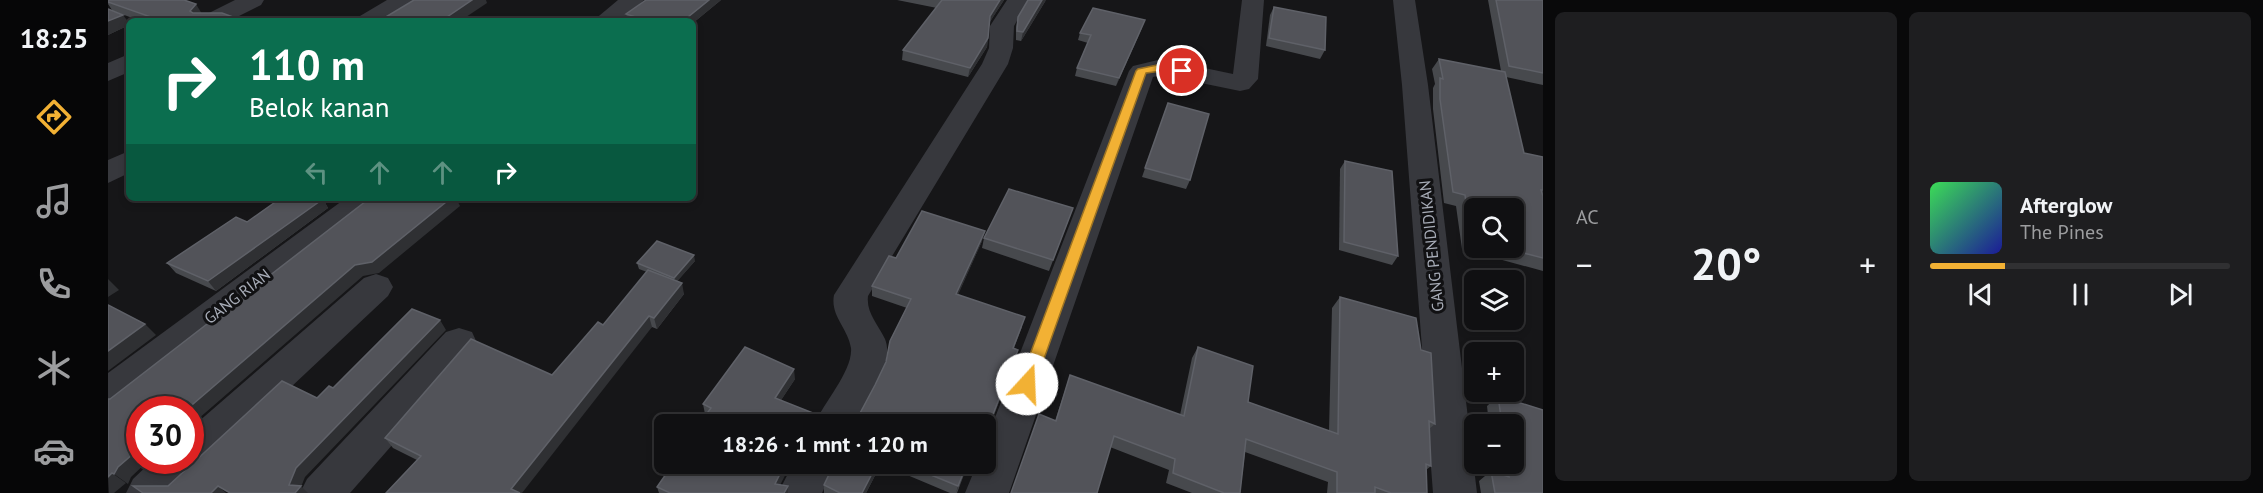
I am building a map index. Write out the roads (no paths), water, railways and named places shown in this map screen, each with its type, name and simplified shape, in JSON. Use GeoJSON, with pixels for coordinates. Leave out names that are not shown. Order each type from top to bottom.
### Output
{"type":"FeatureCollection","features":[{"type":"Feature","properties":{"kind":"street"},"geometry":{"type":"LineString","coordinates":[[217,18],[253,0]]}},
{"type":"Feature","properties":{"kind":"street"},"geometry":{"type":"LineString","coordinates":[[373,18],[404,0]]}},
{"type":"Feature","properties":{"kind":"street"},"geometry":{"type":"LineString","coordinates":[[609,18],[633,0]]}},
{"type":"Feature","properties":{"kind":"street"},"geometry":{"type":"LineString","coordinates":[[840,414],[869,357],[866,338],[849,305],[851,295],[995,64],[1001,48],[1002,26],[1018,0]]}},
{"type":"Feature","properties":{"kind":"street"},"geometry":{"type":"LineString","coordinates":[[987,493],[1142,71],[1162,67],[1243,82],[1253,0]]}},
{"type":"Feature","properties":{"kind":"street","name":"GANG PENDIDIKAN"},"geometry":{"type":"LineString","coordinates":[[1404,0],[1415,85],[1455,493]]}},
{"type":"Feature","properties":{"kind":"street"},"geometry":{"type":"LineString","coordinates":[[108,73],[126,64]]}},
{"type":"Feature","properties":{"kind":"street"},"geometry":{"type":"LineString","coordinates":[[108,173],[126,162]]}},
{"type":"Feature","properties":{"kind":"street","name":"GANG RIAN"},"geometry":{"type":"LineString","coordinates":[[108,395],[363,201]]}},
{"type":"Feature","properties":{"kind":"street"},"geometry":{"type":"LineString","coordinates":[[204,442],[376,287]]}},
{"type":"Feature","properties":{"kind":"street"},"geometry":{"type":"LineString","coordinates":[[322,493],[459,342]]}},
{"type":"Feature","properties":{"kind":"street"},"geometry":{"type":"LineString","coordinates":[[148,493],[169,474]]}},
{"type":"Feature","properties":{"kind":"street"},"geometry":{"type":"LineString","coordinates":[[800,493],[810,474]]}}]}
